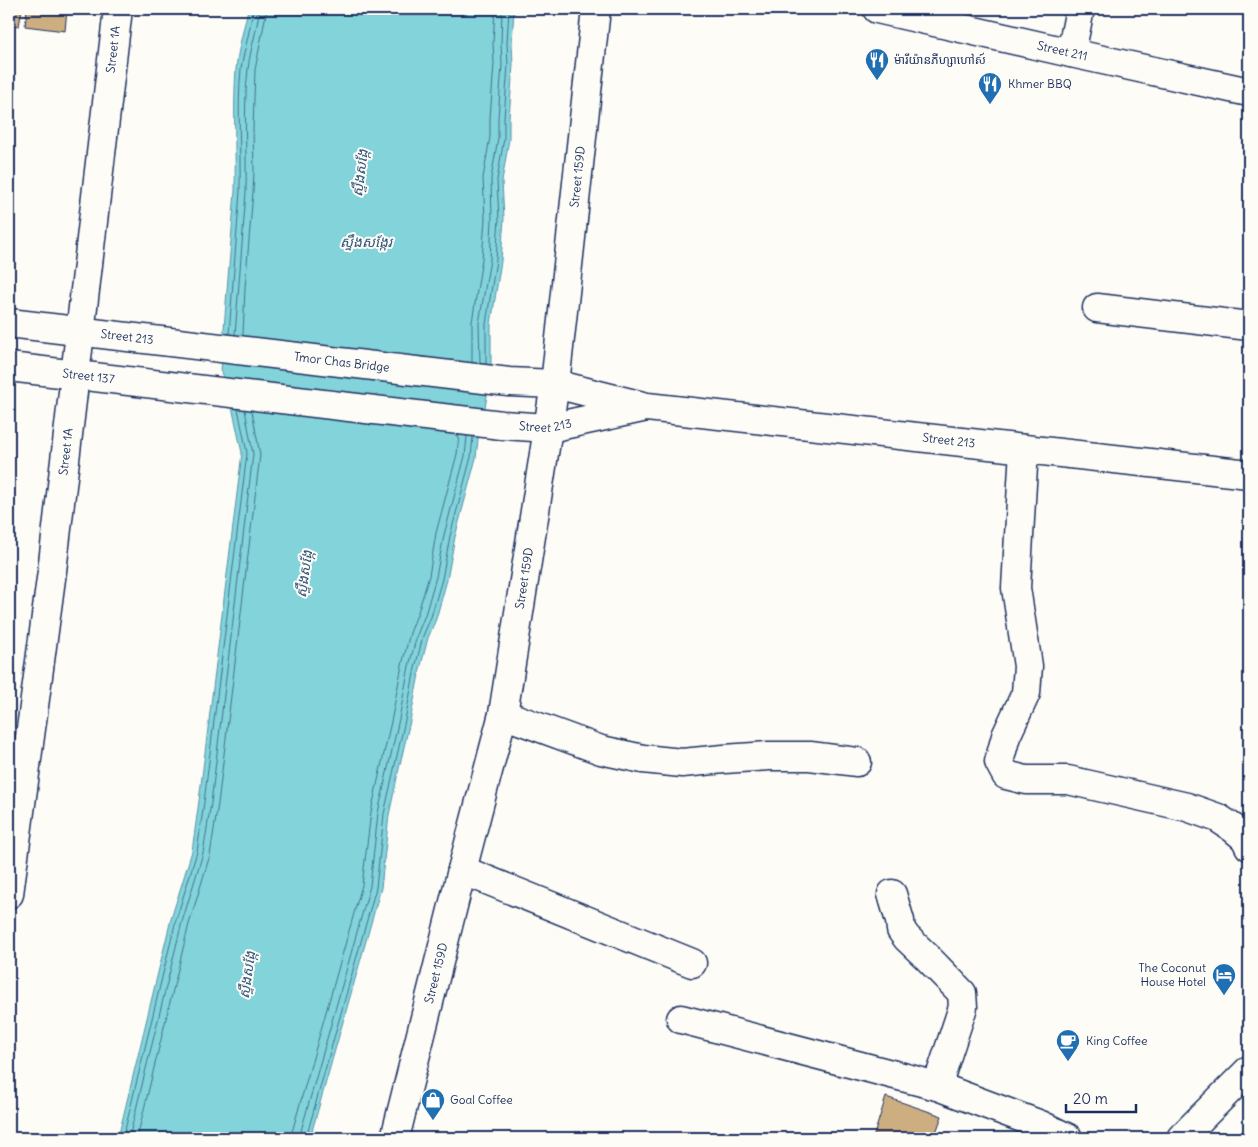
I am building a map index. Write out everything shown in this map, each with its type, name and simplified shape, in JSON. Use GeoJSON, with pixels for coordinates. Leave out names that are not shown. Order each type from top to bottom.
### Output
{"type":"FeatureCollection","features":[{"type":"Feature","properties":{"kind":"street","name":"Street 1A"},"geometry":{"type":"LineString","coordinates":[[9,894],[52,571],[118,9]]}},
{"type":"Feature","properties":{"kind":"street","name":"Street 159D"},"geometry":{"type":"LineString","coordinates":[[395,1138],[503,714],[556,384],[596,9]]}},
{"type":"Feature","properties":{"kind":"street","name":"Street 211"},"geometry":{"type":"LineString","coordinates":[[877,9],[1249,92]]}},
{"type":"Feature","properties":{"kind":"street"},"geometry":{"type":"LineString","coordinates":[[1071,53],[1080,9]]}},
{"type":"Feature","properties":{"kind":"street"},"geometry":{"type":"LineString","coordinates":[[1097,308],[1249,326]]}},
{"type":"Feature","properties":{"kind":"street"},"geometry":{"type":"LineString","coordinates":[[9,323],[81,330]]}},
{"type":"Feature","properties":{"kind":"street","name":"Street 213"},"geometry":{"type":"LineString","coordinates":[[81,330],[173,342]]}},
{"type":"Feature","properties":{"kind":"street","name":"Tmor Chas Bridge"},"geometry":{"type":"LineString","coordinates":[[173,342],[509,382]]}},
{"type":"Feature","properties":{"kind":"street","name":"Street 137"},"geometry":{"type":"LineString","coordinates":[[9,367],[502,425]]}},
{"type":"Feature","properties":{"kind":"street","name":"Street 213"},"geometry":{"type":"LineString","coordinates":[[509,382],[556,384],[647,407],[1249,474]]}},
{"type":"Feature","properties":{"kind":"street","name":"Street 213"},"geometry":{"type":"LineString","coordinates":[[502,425],[549,428],[647,407]]}},
{"type":"Feature","properties":{"kind":"street"},"geometry":{"type":"LineString","coordinates":[[1024,449],[1016,588],[1028,666],[1026,693],[1006,736],[999,762],[1006,775],[1026,780],[1068,780],[1187,807],[1218,818],[1245,838],[1249,846]]}},
{"type":"Feature","properties":{"kind":"street"},"geometry":{"type":"LineString","coordinates":[[503,714],[602,750],[643,760],[682,763],[769,756],[810,756],[857,762]]}},
{"type":"Feature","properties":{"kind":"street"},"geometry":{"type":"LineString","coordinates":[[462,870],[692,963]]}},
{"type":"Feature","properties":{"kind":"street"},"geometry":{"type":"LineString","coordinates":[[892,894],[901,930],[962,993],[963,1007],[936,1086]]}},
{"type":"Feature","properties":{"kind":"street"},"geometry":{"type":"LineString","coordinates":[[681,1019],[936,1086],[1041,1125],[1068,1138]]}},
{"type":"Feature","properties":{"kind":"street"},"geometry":{"type":"LineString","coordinates":[[1181,1138],[1249,1070]]}},
{"type":"Feature","properties":{"kind":"water","name":"ស្ទឹងសង្កែរ"},"geometry":{"type":"Polygon","coordinates":[[[248,9],[514,9],[509,139],[502,181],[504,218],[501,261],[491,324],[491,365],[509,382],[488,389],[483,421],[479,430],[476,458],[455,537],[447,580],[420,669],[389,815],[381,888],[310,1138],[118,1138],[171,919],[192,851],[242,453],[231,402],[221,369],[235,191],[236,69],[248,9]]]}},
{"type":"Feature","properties":{"kind":"building"},"geometry":{"type":"Polygon","coordinates":[[[9,9],[22,9],[19,26],[9,24],[9,9]]]}},
{"type":"Feature","properties":{"kind":"building"},"geometry":{"type":"Polygon","coordinates":[[[27,9],[67,9],[65,31],[25,26],[27,9]]]}},
{"type":"Feature","properties":{"kind":"building"},"geometry":{"type":"Polygon","coordinates":[[[886,1097],[942,1116],[934,1138],[873,1138],[886,1097]]]}},
{"type":"Feature","properties":{"kind":"place","name":"ម៉ារីយ៉ានភីហ្សាហៅស៍"},"geometry":{"type":"Point","coordinates":[877,81]}},
{"type":"Feature","properties":{"kind":"place","name":"Khmer BBQ"},"geometry":{"type":"Point","coordinates":[990,105]}},
{"type":"Feature","properties":{"kind":"place","name":"The Coconut House Hotel"},"geometry":{"type":"Point","coordinates":[1224,996]}},
{"type":"Feature","properties":{"kind":"place","name":"King Coffee"},"geometry":{"type":"Point","coordinates":[1068,1062]}},
{"type":"Feature","properties":{"kind":"place","name":"Goal Coffee"},"geometry":{"type":"Point","coordinates":[433,1121]}},
{"type":"Feature","properties":{"kind":"water label","name":"ស្ទឹងសង្កែ"},"geometry":{"type":"Point","coordinates":[360,173]}},
{"type":"Feature","properties":{"kind":"water label","name":"ស្ទឹងសង្កែ"},"geometry":{"type":"Point","coordinates":[304,574]}},
{"type":"Feature","properties":{"kind":"water label","name":"ស្ទឹងសង្កែ"},"geometry":{"type":"Point","coordinates":[247,975]}}]}
